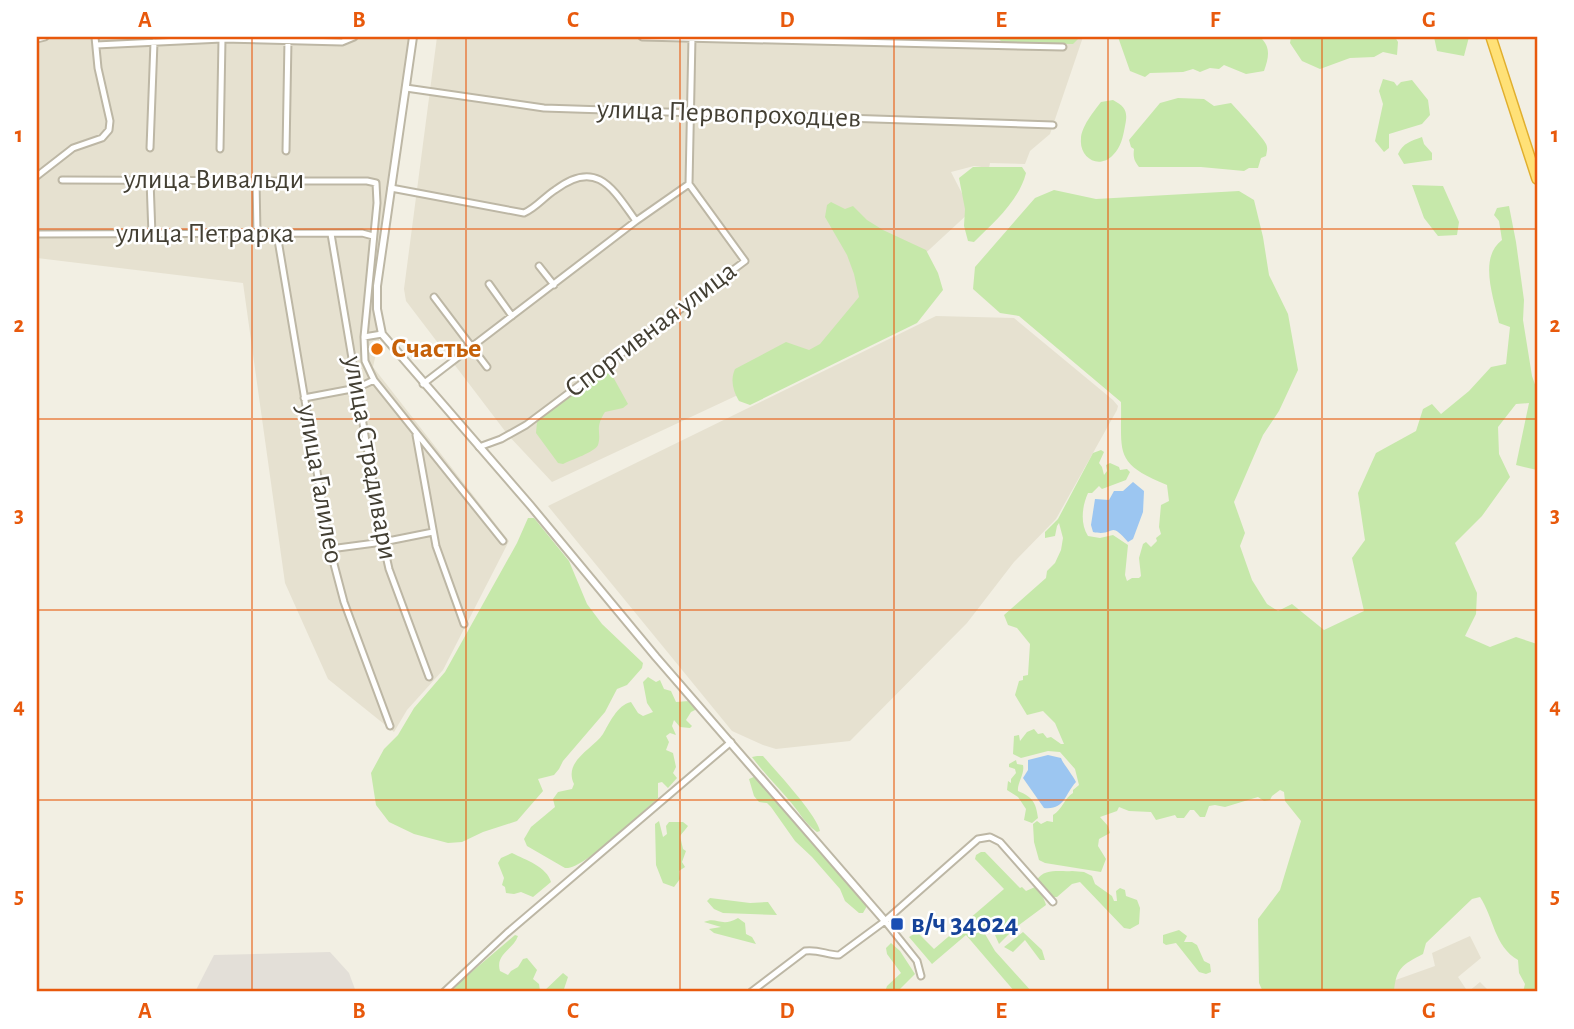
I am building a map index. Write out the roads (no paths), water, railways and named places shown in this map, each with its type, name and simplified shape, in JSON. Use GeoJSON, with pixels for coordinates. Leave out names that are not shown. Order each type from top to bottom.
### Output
{"type":"FeatureCollection","features":[{"type":"Feature","properties":{"kind":"highway"},"geometry":{"type":"LineString","coordinates":[[1491,37],[1537,178]]}},
{"type":"Feature","properties":{"kind":"street"},"geometry":{"type":"LineString","coordinates":[[37,39],[45,37]]}},
{"type":"Feature","properties":{"kind":"street"},"geometry":{"type":"LineString","coordinates":[[37,176],[73,148],[102,138],[109,130],[110,121],[98,68],[95,37]]}},
{"type":"Feature","properties":{"kind":"street"},"geometry":{"type":"LineString","coordinates":[[96,45],[222,39],[342,42],[354,37]]}},
{"type":"Feature","properties":{"kind":"street"},"geometry":{"type":"LineString","coordinates":[[413,37],[377,286],[377,309],[382,334],[885,921],[916,961],[921,976]]}},
{"type":"Feature","properties":{"kind":"street"},"geometry":{"type":"LineString","coordinates":[[642,37],[1063,47]]}},
{"type":"Feature","properties":{"kind":"street"},"geometry":{"type":"LineString","coordinates":[[423,384],[636,221],[689,184],[692,38]]}},
{"type":"Feature","properties":{"kind":"street"},"geometry":{"type":"LineString","coordinates":[[220,149],[222,39]]}},
{"type":"Feature","properties":{"kind":"street"},"geometry":{"type":"LineString","coordinates":[[286,151],[288,40]]}},
{"type":"Feature","properties":{"kind":"street"},"geometry":{"type":"LineString","coordinates":[[150,148],[154,42]]}},
{"type":"Feature","properties":{"kind":"street","name":"улица Первопроходцев"},"geometry":{"type":"LineString","coordinates":[[406,88],[544,108],[1053,125]]}},
{"type":"Feature","properties":{"kind":"street"},"geometry":{"type":"LineString","coordinates":[[391,188],[524,213],[567,181],[578,177],[596,177],[610,185],[636,221]]}},
{"type":"Feature","properties":{"kind":"street","name":"улица Вивальди"},"geometry":{"type":"LineString","coordinates":[[62,180],[367,181],[376,183],[377,187],[373,236]]}},
{"type":"Feature","properties":{"kind":"street"},"geometry":{"type":"LineString","coordinates":[[150,180],[152,234]]}},
{"type":"Feature","properties":{"kind":"street"},"geometry":{"type":"LineString","coordinates":[[256,180],[257,234]]}},
{"type":"Feature","properties":{"kind":"street","name":"Спортивная улица"},"geometry":{"type":"LineString","coordinates":[[479,447],[526,425],[745,261],[689,184]]}},
{"type":"Feature","properties":{"kind":"street","name":"улица Петрарка"},"geometry":{"type":"LineString","coordinates":[[37,234],[362,233],[373,236]]}},
{"type":"Feature","properties":{"kind":"street","name":"улица Галилео"},"geometry":{"type":"LineString","coordinates":[[277,234],[330,549],[344,603],[390,726]]}},
{"type":"Feature","properties":{"kind":"street","name":"улица Страдивари"},"geometry":{"type":"LineString","coordinates":[[331,234],[383,542],[389,569],[429,677]]}},
{"type":"Feature","properties":{"kind":"street"},"geometry":{"type":"LineString","coordinates":[[373,236],[364,337],[365,361],[374,380],[503,541]]}},
{"type":"Feature","properties":{"kind":"street"},"geometry":{"type":"LineString","coordinates":[[539,266],[554,285]]}},
{"type":"Feature","properties":{"kind":"street"},"geometry":{"type":"LineString","coordinates":[[489,284],[512,316]]}},
{"type":"Feature","properties":{"kind":"street"},"geometry":{"type":"LineString","coordinates":[[434,297],[487,367]]}},
{"type":"Feature","properties":{"kind":"street"},"geometry":{"type":"LineString","coordinates":[[364,337],[382,334]]}},
{"type":"Feature","properties":{"kind":"street"},"geometry":{"type":"LineString","coordinates":[[304,398],[357,388],[374,380]]}},
{"type":"Feature","properties":{"kind":"street"},"geometry":{"type":"LineString","coordinates":[[416,432],[436,546],[464,624]]}},
{"type":"Feature","properties":{"kind":"street"},"geometry":{"type":"LineString","coordinates":[[330,549],[433,532]]}},
{"type":"Feature","properties":{"kind":"street"},"geometry":{"type":"LineString","coordinates":[[444,992],[507,933],[731,742]]}},
{"type":"Feature","properties":{"kind":"street"},"geometry":{"type":"LineString","coordinates":[[751,992],[805,951],[816,950],[839,955],[885,921],[978,839],[990,837],[1000,842],[1053,902]]}},
{"type":"Feature","properties":{"kind":"water"},"geometry":{"type":"Polygon","coordinates":[[[1133,482],[1144,491],[1143,512],[1133,539],[1128,542],[1114,530],[1093,532],[1091,525],[1095,499],[1109,500],[1114,491],[1123,491],[1133,482]]]}},
{"type":"Feature","properties":{"kind":"water"},"geometry":{"type":"Polygon","coordinates":[[[1048,755],[1061,758],[1076,782],[1060,804],[1044,808],[1023,778],[1028,770],[1028,760],[1048,755]]]}},
{"type":"Feature","properties":{"kind":"place","name":"Счастье"},"geometry":{"type":"Point","coordinates":[377,349]}},
{"type":"Feature","properties":{"kind":"place","name":"в/ч 34024"},"geometry":{"type":"Point","coordinates":[897,924]}}]}
